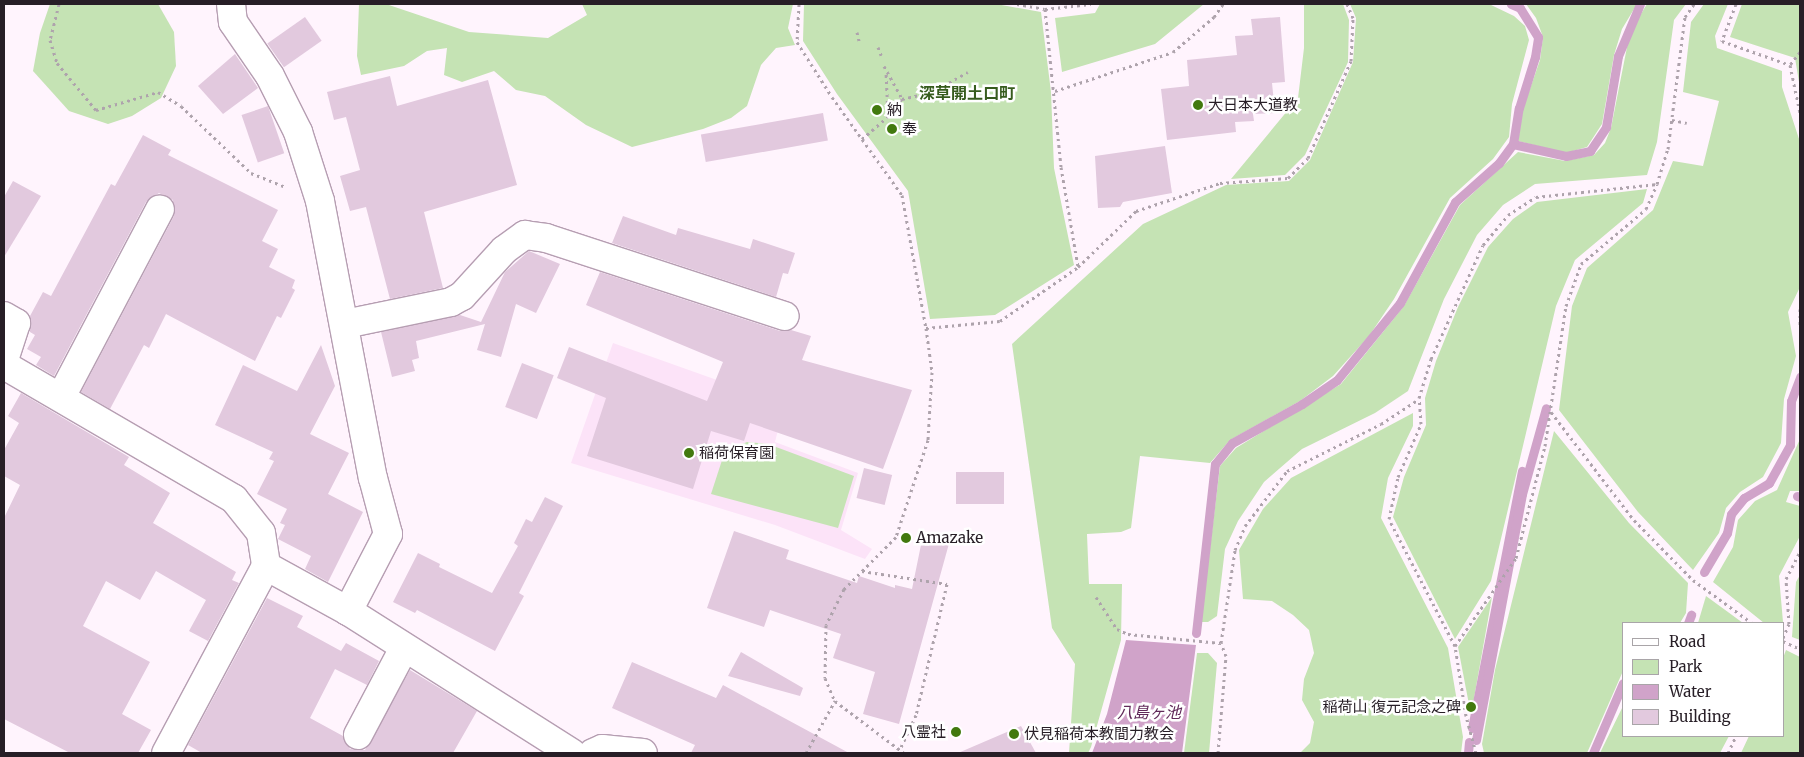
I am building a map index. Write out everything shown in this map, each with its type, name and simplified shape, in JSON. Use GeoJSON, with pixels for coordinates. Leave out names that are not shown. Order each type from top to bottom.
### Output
{"type":"FeatureCollection","features":[{"type":"Feature","properties":{"kind":"street"},"geometry":{"type":"LineString","coordinates":[[231,4],[233,22],[270,76],[298,132],[320,201],[373,478],[388,534],[348,611]]}},
{"type":"Feature","properties":{"kind":"street"},"geometry":{"type":"LineString","coordinates":[[61,397],[160,209]]}},
{"type":"Feature","properties":{"kind":"street"},"geometry":{"type":"LineString","coordinates":[[344,324],[451,302],[462,296],[504,250],[525,235],[546,238],[785,316]]}},
{"type":"Feature","properties":{"kind":"street"},"geometry":{"type":"LineString","coordinates":[[4,316],[16,323],[4,359]]}},
{"type":"Feature","properties":{"kind":"street"},"geometry":{"type":"LineString","coordinates":[[4,365],[234,500],[262,533],[266,566],[166,753]]}},
{"type":"Feature","properties":{"kind":"street"},"geometry":{"type":"LineString","coordinates":[[266,566],[348,611],[572,753]]}},
{"type":"Feature","properties":{"kind":"street"},"geometry":{"type":"LineString","coordinates":[[358,735],[404,648]]}},
{"type":"Feature","properties":{"kind":"street"},"geometry":{"type":"LineString","coordinates":[[593,753],[602,749],[643,753]]}},
{"type":"Feature","properties":{"kind":"path"},"geometry":{"type":"LineString","coordinates":[[59,4],[50,40],[57,63],[96,110],[158,92],[181,106],[251,173],[320,201]]}},
{"type":"Feature","properties":{"kind":"path"},"geometry":{"type":"LineString","coordinates":[[799,4],[797,42],[902,195],[926,328],[932,372],[928,440],[896,536],[844,588],[826,625],[825,678],[835,701],[904,753]]}},
{"type":"Feature","properties":{"kind":"path"},"geometry":{"type":"LineString","coordinates":[[1017,4],[1045,9],[1091,4]]}},
{"type":"Feature","properties":{"kind":"path"},"geometry":{"type":"LineString","coordinates":[[1055,91],[1173,52],[1214,16],[1223,4]]}},
{"type":"Feature","properties":{"kind":"path"},"geometry":{"type":"LineString","coordinates":[[926,328],[1000,321],[1078,267],[1136,211],[1220,183],[1288,178],[1308,158],[1351,61],[1353,18],[1347,4]]}},
{"type":"Feature","properties":{"kind":"path"},"geometry":{"type":"LineString","coordinates":[[1455,646],[1516,558],[1551,412],[1566,306],[1581,264],[1646,209],[1657,184],[1668,149],[1684,17],[1694,4]]}},
{"type":"Feature","properties":{"kind":"path"},"geometry":{"type":"LineString","coordinates":[[1736,4],[1722,41],[1790,65]]}},
{"type":"Feature","properties":{"kind":"path"},"geometry":{"type":"LineString","coordinates":[[1045,9],[1055,91],[1061,167],[1078,267]]}},
{"type":"Feature","properties":{"kind":"path"},"geometry":{"type":"LineString","coordinates":[[857,32],[859,41]]}},
{"type":"Feature","properties":{"kind":"path"},"geometry":{"type":"LineString","coordinates":[[878,46],[881,55]]}},
{"type":"Feature","properties":{"kind":"path"},"geometry":{"type":"LineString","coordinates":[[1800,52],[1790,65],[1800,113]]}},
{"type":"Feature","properties":{"kind":"path"},"geometry":{"type":"LineString","coordinates":[[884,66],[902,99]]}},
{"type":"Feature","properties":{"kind":"path"},"geometry":{"type":"LineString","coordinates":[[886,72],[888,116]]}},
{"type":"Feature","properties":{"kind":"path"},"geometry":{"type":"LineString","coordinates":[[862,139],[888,116],[902,99],[932,92],[968,72]]}},
{"type":"Feature","properties":{"kind":"path"},"geometry":{"type":"LineString","coordinates":[[1672,120],[1687,123]]}},
{"type":"Feature","properties":{"kind":"path"},"geometry":{"type":"LineString","coordinates":[[1476,753],[1466,716],[1455,646],[1389,519],[1398,477],[1421,424],[1420,398],[1452,307],[1483,245],[1508,216],[1536,197],[1657,184]]}},
{"type":"Feature","properties":{"kind":"path"},"geometry":{"type":"LineString","coordinates":[[1800,309],[1800,326]]}},
{"type":"Feature","properties":{"kind":"path"},"geometry":{"type":"LineString","coordinates":[[1218,753],[1226,656],[1222,643],[1235,550],[1246,526],[1271,489],[1287,471],[1307,458],[1381,424],[1420,398]]}},
{"type":"Feature","properties":{"kind":"path"},"geometry":{"type":"LineString","coordinates":[[1551,412],[1634,520],[1693,580],[1751,622]]}},
{"type":"Feature","properties":{"kind":"path"},"geometry":{"type":"LineString","coordinates":[[1784,636],[1789,624],[1786,579],[1800,551]]}},
{"type":"Feature","properties":{"kind":"path"},"geometry":{"type":"LineString","coordinates":[[862,571],[947,584],[916,715],[900,750]]}},
{"type":"Feature","properties":{"kind":"path"},"geometry":{"type":"LineString","coordinates":[[1096,597],[1117,629],[1128,634],[1222,643]]}},
{"type":"Feature","properties":{"kind":"path"},"geometry":{"type":"LineString","coordinates":[[1784,640],[1800,649]]}},
{"type":"Feature","properties":{"kind":"path"},"geometry":{"type":"LineString","coordinates":[[806,753],[835,701]]}},
{"type":"Feature","properties":{"kind":"path"},"geometry":{"type":"LineString","coordinates":[[1728,753],[1736,737]]}},
{"type":"Feature","properties":{"kind":"shaded area","name":"稲荷保育園"},"geometry":{"type":"Polygon","coordinates":[[[613,343],[770,399],[779,426],[775,442],[858,473],[841,530],[872,549],[865,559],[775,525],[571,463],[613,343]]]}},
{"type":"Feature","properties":{"kind":"green space"},"geometry":{"type":"Polygon","coordinates":[[[50,4],[158,4],[174,32],[176,66],[161,98],[132,116],[108,124],[69,111],[33,71],[40,33],[50,4]]]}},
{"type":"Feature","properties":{"kind":"green space"},"geometry":{"type":"Polygon","coordinates":[[[359,4],[386,4],[469,32],[548,38],[587,15],[582,4],[793,4],[788,28],[795,45],[776,48],[761,65],[747,106],[731,118],[703,129],[632,147],[586,125],[545,96],[516,90],[494,71],[462,82],[444,75],[447,48],[427,51],[404,66],[361,75],[357,56],[359,4]]]}},
{"type":"Feature","properties":{"kind":"green space"},"geometry":{"type":"Polygon","coordinates":[[[804,4],[996,4],[1041,12],[1051,92],[1054,168],[1074,265],[995,315],[930,319],[908,191],[837,94],[803,41],[804,4]]]}},
{"type":"Feature","properties":{"kind":"green space"},"geometry":{"type":"Polygon","coordinates":[[[1100,4],[1204,4],[1155,44],[1062,72],[1055,18],[1095,13],[1100,4]]]}},
{"type":"Feature","properties":{"kind":"green space"},"geometry":{"type":"Polygon","coordinates":[[[1304,4],[1343,4],[1349,20],[1348,62],[1305,155],[1285,175],[1231,179],[1298,98],[1304,48],[1304,4]]]}},
{"type":"Feature","properties":{"kind":"green space"},"geometry":{"type":"Polygon","coordinates":[[[1350,4],[1489,4],[1514,16],[1525,26],[1529,40],[1512,104],[1509,137],[1493,159],[1450,198],[1394,299],[1369,336],[1333,376],[1300,401],[1230,440],[1210,463],[1140,456],[1131,528],[1121,532],[1087,534],[1089,584],[1122,584],[1121,640],[1091,747],[1088,753],[1069,753],[1075,664],[1052,628],[1012,344],[1143,224],[1226,185],[1289,181],[1310,160],[1353,62],[1356,18],[1350,4]]]}},
{"type":"Feature","properties":{"kind":"green space"},"geometry":{"type":"Polygon","coordinates":[[[1526,4],[1637,4],[1622,29],[1614,55],[1602,124],[1587,147],[1566,153],[1518,141],[1523,109],[1540,60],[1543,37],[1536,18],[1526,4]]]}},
{"type":"Feature","properties":{"kind":"green space"},"geometry":{"type":"Polygon","coordinates":[[[1647,4],[1686,4],[1674,20],[1657,142],[1647,175],[1535,184],[1503,205],[1477,235],[1444,299],[1408,391],[1375,413],[1302,449],[1264,482],[1238,521],[1225,549],[1217,616],[1208,622],[1201,622],[1220,466],[1236,448],[1341,384],[1404,306],[1460,205],[1518,152],[1565,161],[1594,155],[1605,143],[1611,128],[1630,32],[1647,4]]]}},
{"type":"Feature","properties":{"kind":"green space"},"geometry":{"type":"Polygon","coordinates":[[[1704,4],[1728,4],[1715,36],[1717,48],[1782,71],[1782,87],[1800,142],[1800,287],[1788,312],[1796,356],[1784,399],[1781,443],[1763,477],[1740,492],[1726,508],[1719,533],[1693,570],[1638,512],[1559,410],[1572,306],[1587,268],[1653,210],[1673,161],[1703,166],[1719,101],[1683,92],[1691,22],[1704,4]]]}},
{"type":"Feature","properties":{"kind":"green space"},"geometry":{"type":"Polygon","coordinates":[[[1742,4],[1800,4],[1800,88],[1795,58],[1730,37],[1742,4]]]}},
{"type":"Feature","properties":{"kind":"green space"},"geometry":{"type":"Polygon","coordinates":[[[1647,189],[1643,203],[1575,260],[1556,306],[1491,581],[1455,639],[1393,517],[1404,477],[1426,425],[1425,398],[1436,361],[1458,307],[1488,247],[1513,219],[1537,202],[1647,189]]]}},
{"type":"Feature","properties":{"kind":"green space"},"geometry":{"type":"Polygon","coordinates":[[[1413,413],[1413,426],[1388,478],[1381,518],[1448,648],[1463,737],[1461,753],[1300,753],[1310,743],[1314,722],[1302,700],[1304,679],[1314,653],[1309,630],[1293,615],[1272,601],[1243,599],[1239,550],[1263,509],[1291,478],[1413,413]]]}},
{"type":"Feature","properties":{"kind":"green space"},"geometry":{"type":"Polygon","coordinates":[[[1554,431],[1629,523],[1688,583],[1686,613],[1681,622],[1622,622],[1622,673],[1587,753],[1484,753],[1482,744],[1495,670],[1554,431]]]}},
{"type":"Feature","properties":{"kind":"green space"},"geometry":{"type":"Polygon","coordinates":[[[1800,439],[1800,491],[1790,491],[1786,502],[1800,506],[1800,536],[1779,576],[1783,622],[1763,622],[1713,582],[1733,547],[1738,520],[1755,501],[1777,490],[1800,439]]]}},
{"type":"Feature","properties":{"kind":"green space"},"geometry":{"type":"Polygon","coordinates":[[[747,442],[768,444],[854,476],[838,528],[711,494],[725,451],[747,442]]]}},
{"type":"Feature","properties":{"kind":"green space"},"geometry":{"type":"Polygon","coordinates":[[[1800,575],[1800,640],[1792,637],[1796,582],[1800,575]]]}},
{"type":"Feature","properties":{"kind":"green space"},"geometry":{"type":"Polygon","coordinates":[[[1706,596],[1742,622],[1698,622],[1706,596]]]}},
{"type":"Feature","properties":{"kind":"green space"},"geometry":{"type":"Polygon","coordinates":[[[1492,597],[1471,715],[1458,647],[1492,597]]]}},
{"type":"Feature","properties":{"kind":"green space"},"geometry":{"type":"Polygon","coordinates":[[[1786,650],[1800,657],[1800,753],[1741,753],[1749,737],[1784,737],[1784,655],[1786,650]]]}},
{"type":"Feature","properties":{"kind":"green space"},"geometry":{"type":"Polygon","coordinates":[[[1197,653],[1208,653],[1217,663],[1209,753],[1184,753],[1197,653]]]}},
{"type":"Feature","properties":{"kind":"green space"},"geometry":{"type":"Polygon","coordinates":[[[1622,708],[1622,737],[1728,737],[1720,753],[1600,753],[1622,708]]]}},
{"type":"Feature","properties":{"kind":"water","name":"八島ヶ池"},"geometry":{"type":"Polygon","coordinates":[[[1126,640],[1196,645],[1182,753],[1092,753],[1107,714],[1126,640]]]}},
{"type":"Feature","properties":{"kind":"building"},"geometry":{"type":"Polygon","coordinates":[[[305,17],[322,41],[284,67],[267,43],[305,17]]]}},
{"type":"Feature","properties":{"kind":"building"},"geometry":{"type":"Polygon","coordinates":[[[1280,17],[1285,82],[1272,83],[1275,113],[1253,114],[1254,121],[1235,122],[1236,132],[1167,140],[1161,89],[1189,86],[1187,60],[1237,55],[1235,36],[1253,35],[1251,19],[1280,17]]]}},
{"type":"Feature","properties":{"kind":"building"},"geometry":{"type":"Polygon","coordinates":[[[235,54],[258,88],[223,114],[198,86],[235,54]]]}},
{"type":"Feature","properties":{"kind":"building"},"geometry":{"type":"Polygon","coordinates":[[[390,76],[397,106],[488,80],[517,185],[424,212],[443,288],[390,299],[366,207],[350,211],[340,176],[360,170],[346,117],[334,120],[327,92],[390,76]]]}},
{"type":"Feature","properties":{"kind":"building"},"geometry":{"type":"Polygon","coordinates":[[[268,106],[284,153],[258,162],[242,115],[268,106]]]}},
{"type":"Feature","properties":{"kind":"building"},"geometry":{"type":"Polygon","coordinates":[[[823,113],[828,141],[706,162],[701,135],[823,113]]]}},
{"type":"Feature","properties":{"kind":"building"},"geometry":{"type":"Polygon","coordinates":[[[143,135],[171,150],[168,155],[278,210],[262,241],[278,249],[269,267],[295,280],[292,288],[295,290],[281,318],[277,316],[255,361],[166,314],[149,348],[144,345],[110,409],[81,392],[174,216],[173,200],[159,193],[146,202],[54,376],[36,365],[41,357],[27,349],[35,335],[30,332],[30,316],[43,292],[51,296],[111,184],[115,186],[143,135]]]}},
{"type":"Feature","properties":{"kind":"building"},"geometry":{"type":"Polygon","coordinates":[[[1165,146],[1172,193],[1123,202],[1120,207],[1098,208],[1095,156],[1165,146]]]}},
{"type":"Feature","properties":{"kind":"building"},"geometry":{"type":"Polygon","coordinates":[[[13,181],[41,196],[4,257],[4,197],[13,181]]]}},
{"type":"Feature","properties":{"kind":"building"},"geometry":{"type":"Polygon","coordinates":[[[623,216],[676,235],[678,228],[750,249],[753,239],[795,253],[788,274],[783,273],[776,297],[612,243],[623,216]]]}},
{"type":"Feature","properties":{"kind":"building"},"geometry":{"type":"Polygon","coordinates":[[[529,251],[560,264],[536,313],[516,304],[501,357],[477,350],[485,324],[416,341],[419,358],[412,360],[415,371],[392,377],[381,332],[460,315],[481,322],[505,272],[529,251]]]}},
{"type":"Feature","properties":{"kind":"building"},"geometry":{"type":"Polygon","coordinates":[[[600,272],[780,331],[791,330],[811,336],[802,360],[912,390],[883,469],[750,423],[744,441],[711,431],[693,489],[587,456],[606,398],[557,378],[569,347],[707,401],[723,362],[586,305],[600,272]]]}},
{"type":"Feature","properties":{"kind":"building"},"geometry":{"type":"Polygon","coordinates":[[[321,345],[335,386],[310,434],[349,453],[328,494],[363,512],[328,582],[305,569],[311,556],[278,539],[285,525],[280,523],[287,509],[257,494],[274,461],[269,459],[273,452],[215,425],[243,365],[297,391],[321,345]]]}},
{"type":"Feature","properties":{"kind":"building"},"geometry":{"type":"Polygon","coordinates":[[[522,363],[554,375],[537,419],[505,407],[522,363]]]}},
{"type":"Feature","properties":{"kind":"building"},"geometry":{"type":"Polygon","coordinates":[[[21,393],[129,457],[124,465],[170,493],[153,523],[236,572],[232,580],[239,583],[208,641],[189,631],[206,600],[156,571],[140,600],[106,581],[83,626],[150,662],[122,714],[151,730],[138,753],[70,753],[4,719],[4,518],[20,485],[4,476],[4,450],[19,423],[8,416],[21,393]]]}},
{"type":"Feature","properties":{"kind":"building"},"geometry":{"type":"Polygon","coordinates":[[[864,468],[892,475],[885,505],[857,498],[864,468]]]}},
{"type":"Feature","properties":{"kind":"building"},"geometry":{"type":"Polygon","coordinates":[[[956,472],[1004,472],[1004,504],[956,504],[956,472]]]}},
{"type":"Feature","properties":{"kind":"building"},"geometry":{"type":"Polygon","coordinates":[[[545,497],[563,506],[519,593],[524,596],[495,651],[417,610],[415,613],[393,602],[418,553],[440,564],[439,567],[492,593],[518,546],[514,543],[526,519],[532,522],[545,497]]]}},
{"type":"Feature","properties":{"kind":"building"},"geometry":{"type":"Polygon","coordinates":[[[734,531],[789,550],[786,559],[857,583],[859,576],[895,588],[895,585],[912,589],[923,535],[950,540],[899,724],[863,714],[875,672],[833,658],[841,634],[770,610],[764,627],[707,608],[734,531]]]}},
{"type":"Feature","properties":{"kind":"building"},"geometry":{"type":"Polygon","coordinates":[[[267,598],[303,616],[297,627],[341,651],[346,643],[379,661],[367,685],[335,669],[310,718],[343,736],[350,749],[365,750],[410,670],[477,711],[453,753],[202,753],[188,745],[267,598]]]}},
{"type":"Feature","properties":{"kind":"building"},"geometry":{"type":"Polygon","coordinates":[[[741,652],[803,688],[800,696],[728,676],[741,652]]]}},
{"type":"Feature","properties":{"kind":"building"},"geometry":{"type":"Polygon","coordinates":[[[632,662],[716,698],[723,685],[849,753],[691,753],[695,745],[612,708],[632,662]]]}},
{"type":"Feature","properties":{"kind":"building","name":"伏見稲荷本教間力教会"},"geometry":{"type":"Polygon","coordinates":[[[1021,726],[1036,753],[958,753],[1021,726]]]}},
{"type":"Feature","properties":{"kind":"waterway"},"geometry":{"type":"LineString","coordinates":[[1196,633],[1215,464],[1232,443],[1302,404],[1337,380],[1400,303],[1455,202],[1499,163],[1513,144],[1519,108],[1535,57],[1538,37],[1520,8],[1511,4]]}},
{"type":"Feature","properties":{"kind":"waterway"},"geometry":{"type":"LineString","coordinates":[[1513,144],[1566,156],[1590,151],[1606,127],[1618,56],[1640,4]]}},
{"type":"Feature","properties":{"kind":"waterway"},"geometry":{"type":"LineString","coordinates":[[1704,572],[1727,533],[1731,514],[1744,498],[1769,483],[1790,445],[1791,401],[1800,377]]}},
{"type":"Feature","properties":{"kind":"waterway"},"geometry":{"type":"LineString","coordinates":[[1476,740],[1522,494],[1546,408]]}},
{"type":"Feature","properties":{"kind":"waterway"},"geometry":{"type":"LineString","coordinates":[[1472,728],[1522,471]]}},
{"type":"Feature","properties":{"kind":"waterway"},"geometry":{"type":"LineString","coordinates":[[1688,622],[1691,615]]}},
{"type":"Feature","properties":{"kind":"waterway"},"geometry":{"type":"LineString","coordinates":[[1593,753],[1622,685]]}},
{"type":"Feature","properties":{"kind":"waterway"},"geometry":{"type":"LineString","coordinates":[[1468,753],[1469,742]]}},
{"type":"Feature","properties":{"kind":"place","name":"大日本大道教"},"geometry":{"type":"Point","coordinates":[1198,105]}},
{"type":"Feature","properties":{"kind":"place","name":"納"},"geometry":{"type":"Point","coordinates":[877,110]}},
{"type":"Feature","properties":{"kind":"place","name":"奉"},"geometry":{"type":"Point","coordinates":[892,129]}},
{"type":"Feature","properties":{"kind":"place","name":"稲荷保育園"},"geometry":{"type":"Point","coordinates":[689,453]}},
{"type":"Feature","properties":{"kind":"place","name":"Amazake"},"geometry":{"type":"Point","coordinates":[906,538]}},
{"type":"Feature","properties":{"kind":"place","name":"稲荷山 復元記念之碑"},"geometry":{"type":"Point","coordinates":[1471,707]}},
{"type":"Feature","properties":{"kind":"place","name":"八霊社"},"geometry":{"type":"Point","coordinates":[956,732]}},
{"type":"Feature","properties":{"kind":"place","name":"伏見稲荷本教間力教会"},"geometry":{"type":"Point","coordinates":[1014,734]}},
{"type":"Feature","properties":{"kind":"district","name":"深草開土口町"},"geometry":{"type":"Point","coordinates":[967,93]}}]}
